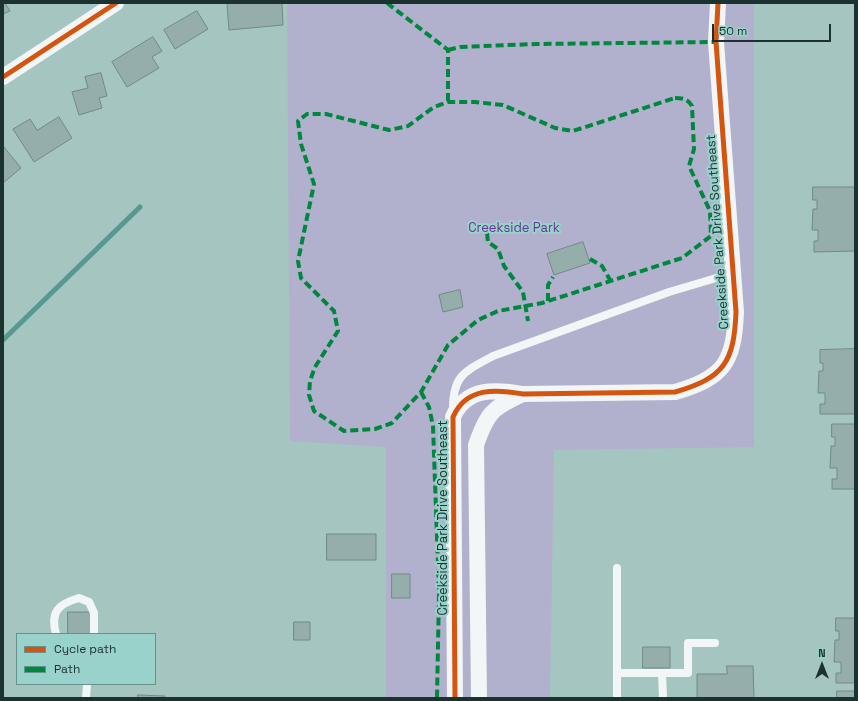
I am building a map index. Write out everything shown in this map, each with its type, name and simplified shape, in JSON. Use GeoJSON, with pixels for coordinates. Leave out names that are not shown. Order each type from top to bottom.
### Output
{"type":"FeatureCollection","features":[{"type":"Feature","properties":{"kind":"street"},"geometry":{"type":"LineString","coordinates":[[3,77],[116,3]]}},
{"type":"Feature","properties":{"kind":"street","name":"Creekside Park Drive Southeast"},"geometry":{"type":"LineString","coordinates":[[455,698],[453,417],[457,407],[484,391],[501,390],[523,394],[675,392],[696,386],[717,372],[729,357],[736,332],[736,312],[716,48],[718,3]]}},
{"type":"Feature","properties":{"kind":"street","name":"Creekside Park Drive Southeast"},"geometry":{"type":"LineString","coordinates":[[479,698],[476,445],[484,422],[499,405],[523,394]]}},
{"type":"Feature","properties":{"kind":"lane"},"geometry":{"type":"LineString","coordinates":[[453,417],[454,388],[466,370],[493,356],[669,292],[733,273]]}},
{"type":"Feature","properties":{"kind":"lane"},"geometry":{"type":"LineString","coordinates":[[617,568],[617,698]]}},
{"type":"Feature","properties":{"kind":"lane"},"geometry":{"type":"LineString","coordinates":[[56,633],[54,626],[56,611],[64,602],[79,598],[89,602],[94,613],[94,633]]}},
{"type":"Feature","properties":{"kind":"lane"},"geometry":{"type":"LineString","coordinates":[[617,673],[688,673],[688,643],[715,643]]}},
{"type":"Feature","properties":{"kind":"lane"},"geometry":{"type":"LineString","coordinates":[[662,673],[662,698]]}},
{"type":"Feature","properties":{"kind":"lane"},"geometry":{"type":"LineString","coordinates":[[86,698],[87,685]]}},
{"type":"Feature","properties":{"kind":"green space","name":"Creekside Park"},"geometry":{"type":"Polygon","coordinates":[[[287,3],[754,3],[754,447],[554,450],[550,698],[386,698],[386,447],[290,441],[287,3]]]}},
{"type":"Feature","properties":{"kind":"building"},"geometry":{"type":"Polygon","coordinates":[[[3,3],[5,3],[10,11],[3,14],[3,3]]]}},
{"type":"Feature","properties":{"kind":"building"},"geometry":{"type":"Polygon","coordinates":[[[282,3],[283,25],[229,30],[227,4],[282,3]]]}},
{"type":"Feature","properties":{"kind":"building"},"geometry":{"type":"Polygon","coordinates":[[[197,11],[208,29],[175,49],[164,30],[197,11]]]}},
{"type":"Feature","properties":{"kind":"building"},"geometry":{"type":"Polygon","coordinates":[[[153,37],[162,51],[152,57],[159,68],[127,87],[112,62],[153,37]]]}},
{"type":"Feature","properties":{"kind":"building"},"geometry":{"type":"Polygon","coordinates":[[[101,73],[107,96],[99,98],[102,108],[79,115],[72,92],[88,88],[85,77],[101,73]]]}},
{"type":"Feature","properties":{"kind":"building"},"geometry":{"type":"Polygon","coordinates":[[[59,117],[72,138],[34,162],[13,129],[30,119],[37,130],[59,117]]]}},
{"type":"Feature","properties":{"kind":"building"},"geometry":{"type":"Polygon","coordinates":[[[3,146],[21,168],[3,183],[3,146]]]}},
{"type":"Feature","properties":{"kind":"building"},"geometry":{"type":"Polygon","coordinates":[[[813,187],[855,187],[855,251],[814,252],[814,241],[818,241],[818,230],[812,230],[813,209],[817,209],[817,200],[813,200],[813,187]]]}},
{"type":"Feature","properties":{"kind":"building"},"geometry":{"type":"Polygon","coordinates":[[[583,242],[590,263],[554,275],[547,254],[583,242]]]}},
{"type":"Feature","properties":{"kind":"building"},"geometry":{"type":"Polygon","coordinates":[[[460,290],[463,307],[443,312],[439,295],[460,290]]]}},
{"type":"Feature","properties":{"kind":"building"},"geometry":{"type":"Polygon","coordinates":[[[855,349],[855,414],[820,414],[820,404],[825,404],[825,393],[818,393],[819,371],[823,371],[823,363],[820,363],[820,350],[855,349]]]}},
{"type":"Feature","properties":{"kind":"building"},"geometry":{"type":"Polygon","coordinates":[[[832,424],[855,424],[855,489],[832,489],[832,479],[837,479],[837,468],[830,468],[831,446],[835,446],[835,437],[832,437],[832,424]]]}},
{"type":"Feature","properties":{"kind":"building"},"geometry":{"type":"Polygon","coordinates":[[[327,534],[376,534],[376,560],[327,560],[327,534]]]}},
{"type":"Feature","properties":{"kind":"building"},"geometry":{"type":"Polygon","coordinates":[[[392,574],[410,574],[410,598],[392,598],[392,574]]]}},
{"type":"Feature","properties":{"kind":"building"},"geometry":{"type":"Polygon","coordinates":[[[68,612],[91,612],[91,633],[68,633],[68,612]]]}},
{"type":"Feature","properties":{"kind":"building"},"geometry":{"type":"Polygon","coordinates":[[[836,618],[855,618],[855,683],[836,683],[836,673],[841,673],[841,662],[834,662],[835,640],[839,640],[839,631],[836,631],[836,618]]]}},
{"type":"Feature","properties":{"kind":"building"},"geometry":{"type":"Polygon","coordinates":[[[294,622],[310,622],[310,640],[294,640],[294,622]]]}},
{"type":"Feature","properties":{"kind":"building"},"geometry":{"type":"Polygon","coordinates":[[[643,647],[670,647],[670,668],[643,668],[643,647]]]}},
{"type":"Feature","properties":{"kind":"building"},"geometry":{"type":"Polygon","coordinates":[[[727,666],[753,666],[754,698],[697,698],[697,674],[727,674],[727,666]]]}},
{"type":"Feature","properties":{"kind":"building"},"geometry":{"type":"Polygon","coordinates":[[[837,691],[855,691],[855,698],[837,698],[837,691]]]}},
{"type":"Feature","properties":{"kind":"building"},"geometry":{"type":"Polygon","coordinates":[[[138,695],[165,696],[165,698],[138,698],[138,695]]]}},
{"type":"Feature","properties":{"kind":"waterway"},"geometry":{"type":"LineString","coordinates":[[3,340],[140,207]]}},
{"type":"Feature","properties":{"kind":"marked path"},"geometry":{"type":"LineString","coordinates":[[387,3],[448,50],[448,102]]}},
{"type":"Feature","properties":{"kind":"marked path"},"geometry":{"type":"LineString","coordinates":[[448,50],[460,47],[536,44],[716,42]]}},
{"type":"Feature","properties":{"kind":"marked path"},"geometry":{"type":"LineString","coordinates":[[675,98],[685,99],[692,106],[694,149],[689,166],[710,211],[711,236],[682,258],[542,303],[498,311],[478,320],[448,345],[421,392],[392,423],[375,429],[344,431],[314,411],[309,395],[310,381],[315,367],[338,331],[334,311],[301,278],[298,261],[314,184],[301,144],[298,121],[307,114],[326,114],[389,130],[408,126],[434,107],[448,102],[475,102],[503,105],[555,128],[573,131],[675,98]]}},
{"type":"Feature","properties":{"kind":"marked path"},"geometry":{"type":"LineString","coordinates":[[487,233],[488,242],[498,249],[504,266],[523,292],[528,321]]}},
{"type":"Feature","properties":{"kind":"marked path"},"geometry":{"type":"LineString","coordinates":[[590,259],[602,266],[610,280]]}},
{"type":"Feature","properties":{"kind":"marked path"},"geometry":{"type":"LineString","coordinates":[[548,301],[548,285],[553,277]]}},
{"type":"Feature","properties":{"kind":"marked path"},"geometry":{"type":"LineString","coordinates":[[421,392],[429,407],[433,426],[439,593],[437,698]]}},
{"type":"Feature","properties":{"kind":"cycle path"},"geometry":{"type":"LineString","coordinates":[[3,77],[116,3]]}},
{"type":"Feature","properties":{"kind":"cycle path"},"geometry":{"type":"LineString","coordinates":[[455,698],[453,417],[459,407],[474,395],[492,391],[523,394],[675,392],[705,381],[723,366],[729,356],[733,344],[736,312],[716,42],[718,3]]}}]}
